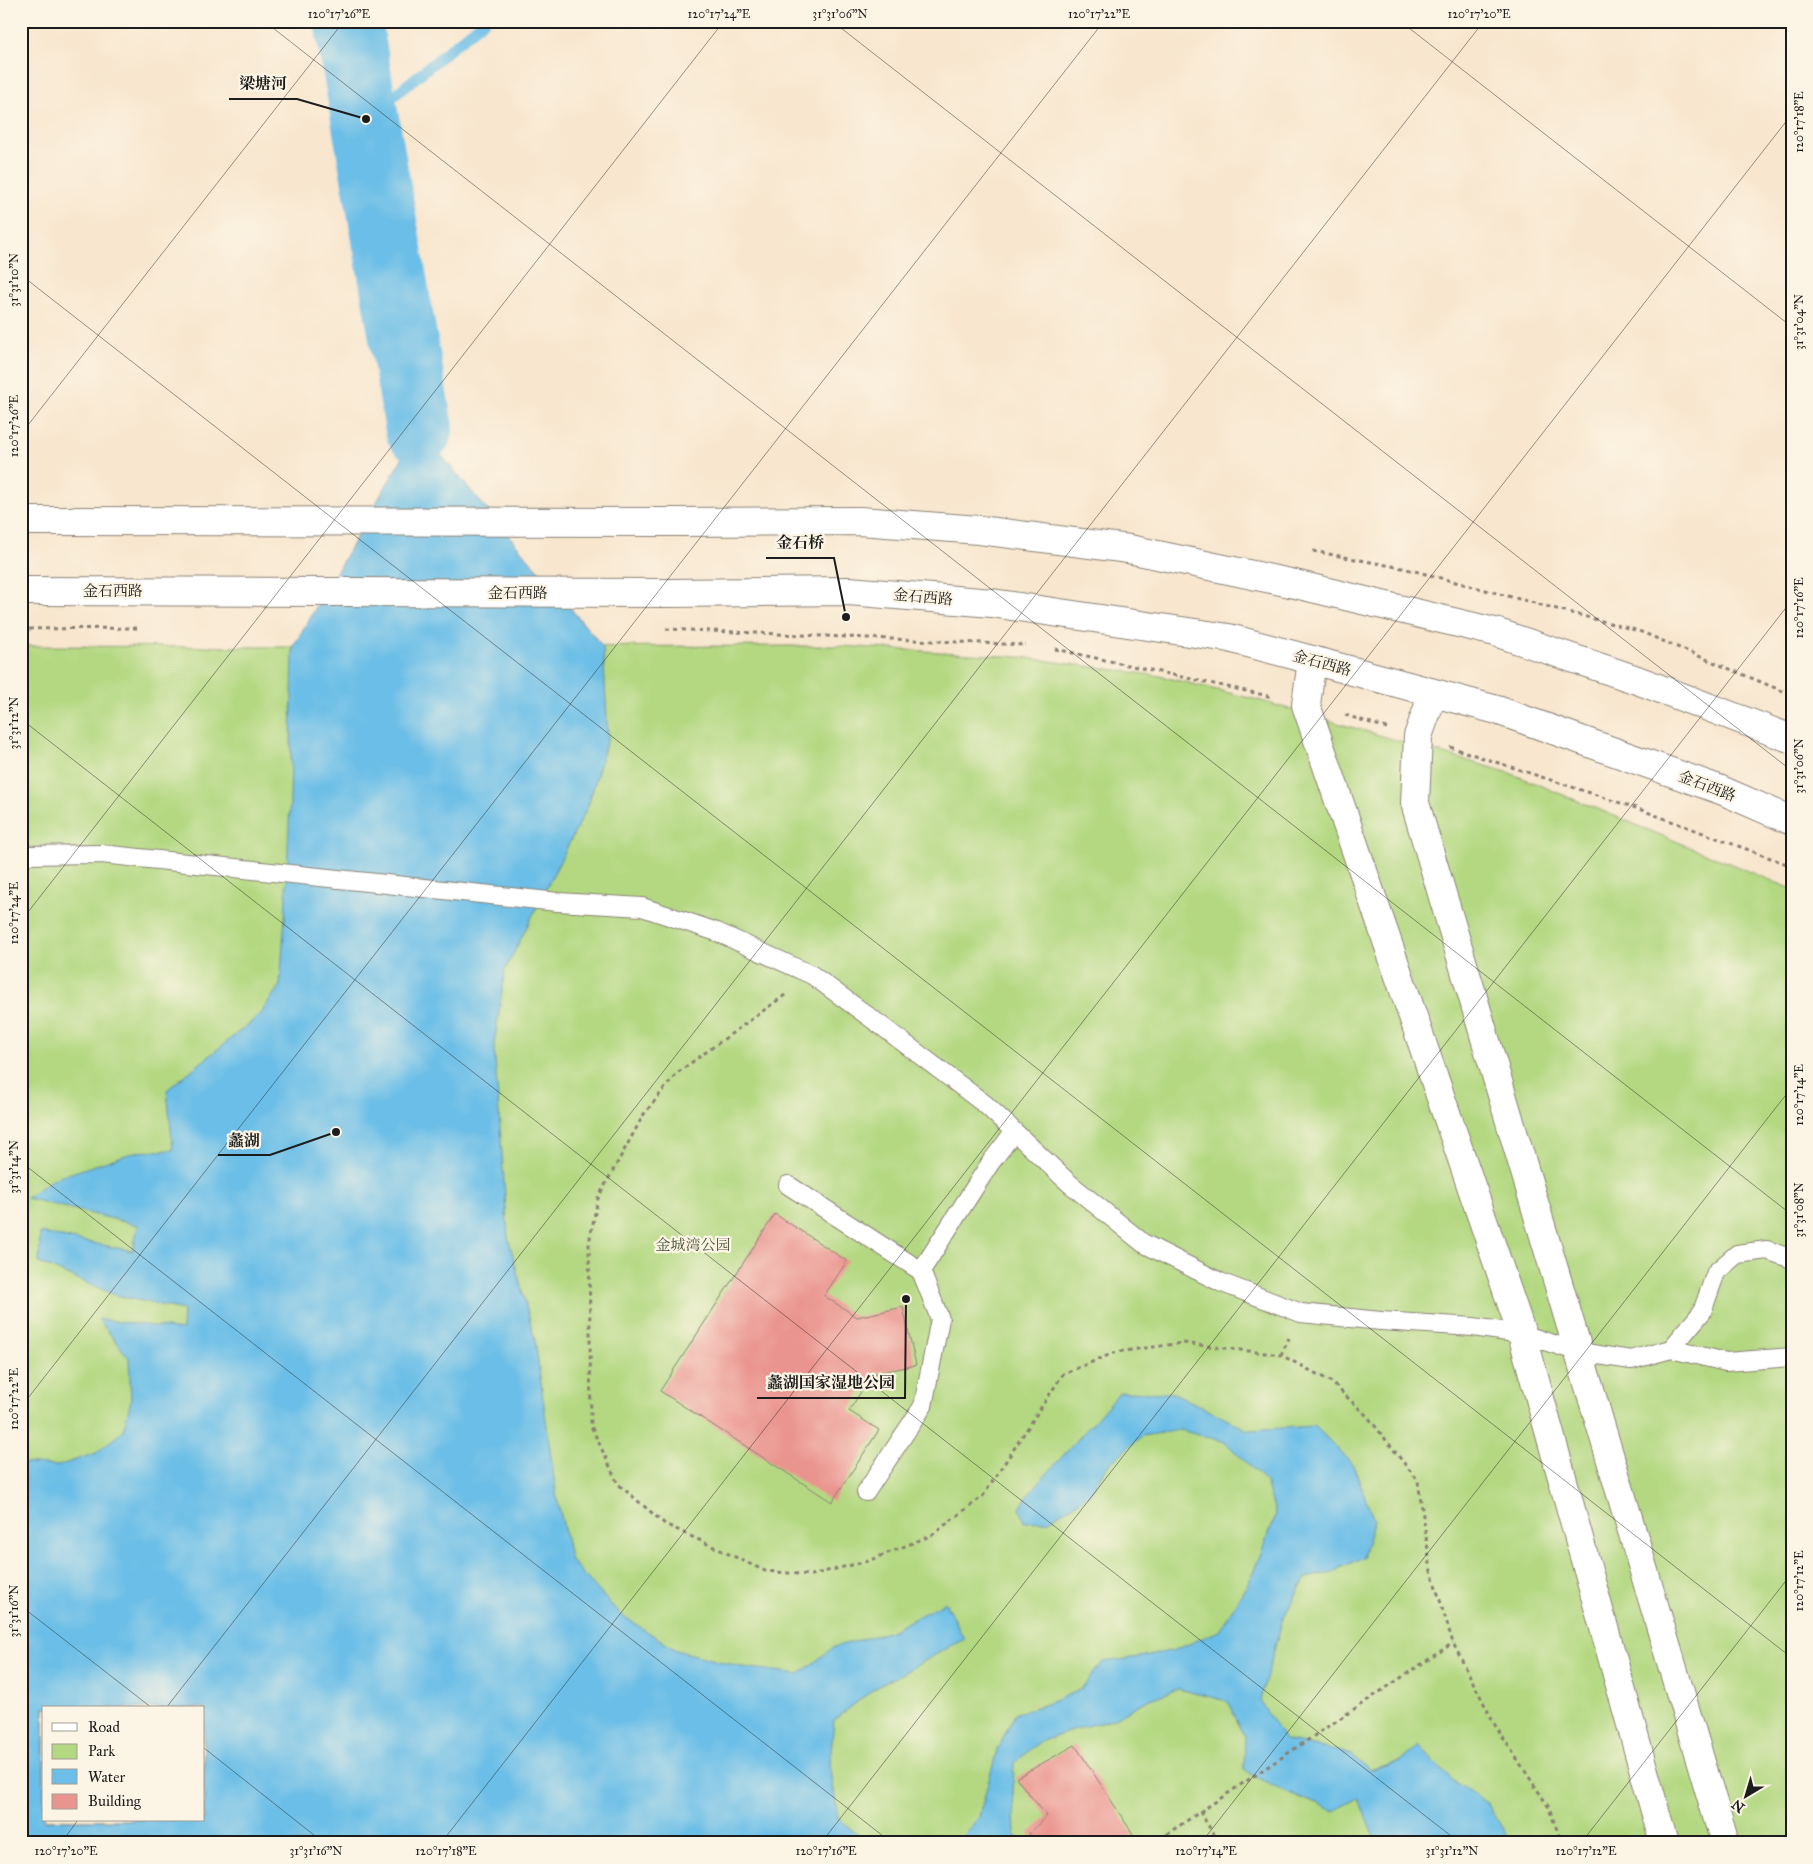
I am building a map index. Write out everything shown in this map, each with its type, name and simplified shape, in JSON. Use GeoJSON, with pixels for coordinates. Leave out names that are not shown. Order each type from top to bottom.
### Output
{"type":"FeatureCollection","features":[{"type":"Feature","properties":{"kind":"main road"},"geometry":{"type":"LineString","coordinates":[[21,521],[860,521],[979,530],[1129,550],[1295,584],[1494,632],[1637,680],[1792,739]]}},
{"type":"Feature","properties":{"kind":"main road","name":"金石西路"},"geometry":{"type":"LineString","coordinates":[[21,591],[669,593],[849,591],[992,603],[1229,638],[1497,710],[1721,790],[1792,821]]}},
{"type":"Feature","properties":{"kind":"main road"},"geometry":{"type":"LineString","coordinates":[[1312,660],[1306,704],[1522,1334],[1664,1843]]}},
{"type":"Feature","properties":{"kind":"main road"},"geometry":{"type":"LineString","coordinates":[[1433,694],[1418,736],[1415,803],[1725,1843]]}},
{"type":"Feature","properties":{"kind":"lane"},"geometry":{"type":"LineString","coordinates":[[21,855],[101,854],[216,864],[558,902],[642,907],[717,932],[812,975],[986,1105],[1069,1183],[1143,1243],[1220,1282],[1301,1313],[1381,1321],[1474,1327],[1522,1334],[1579,1352],[1631,1360],[1671,1349],[1726,1362],[1792,1357]]}},
{"type":"Feature","properties":{"kind":"lane"},"geometry":{"type":"LineString","coordinates":[[921,1271],[992,1162],[1014,1132]]}},
{"type":"Feature","properties":{"kind":"lane"},"geometry":{"type":"LineString","coordinates":[[788,1185],[921,1271],[940,1319],[923,1406],[866,1492]]}},
{"type":"Feature","properties":{"kind":"lane"},"geometry":{"type":"LineString","coordinates":[[1671,1349],[1702,1312],[1716,1272],[1737,1254],[1767,1250],[1792,1260]]}},
{"type":"Feature","properties":{"kind":"path"},"geometry":{"type":"LineString","coordinates":[[21,629],[147,628]]}},
{"type":"Feature","properties":{"kind":"path"},"geometry":{"type":"LineString","coordinates":[[665,629],[1027,644]]}},
{"type":"Feature","properties":{"kind":"path"},"geometry":{"type":"LineString","coordinates":[[1047,647],[1306,704],[1418,736],[1636,808],[1792,866]]}},
{"type":"Feature","properties":{"kind":"path"},"geometry":{"type":"LineString","coordinates":[[812,975],[677,1073],[644,1114],[598,1198],[589,1243],[591,1426],[618,1484],[665,1524],[723,1552],[765,1571],[811,1575],[868,1561],[932,1535],[983,1496],[1063,1374],[1116,1352],[1183,1344],[1281,1355],[1330,1381],[1368,1417],[1418,1481],[1431,1571],[1453,1643],[1496,1727],[1548,1806],[1562,1843]]}},
{"type":"Feature","properties":{"kind":"path"},"geometry":{"type":"LineString","coordinates":[[1153,1843],[1453,1643]]}},
{"type":"Feature","properties":{"kind":"path"},"geometry":{"type":"LineString","coordinates":[[1200,1812],[1220,1843]]}},
{"type":"Feature","properties":{"kind":"green space","name":"金城湾公园"},"geometry":{"type":"Polygon","coordinates":[[[21,646],[842,646],[1020,657],[1160,676],[1258,700],[1510,773],[1792,889],[1792,1843],[21,1843],[21,646]]]}},
{"type":"Feature","properties":{"kind":"water"},"geometry":{"type":"Polygon","coordinates":[[[419,429],[603,647],[608,737],[588,806],[505,970],[494,1045],[508,1237],[535,1340],[556,1493],[571,1561],[620,1614],[676,1650],[742,1667],[799,1674],[834,1647],[891,1631],[945,1602],[964,1639],[874,1689],[834,1720],[830,1763],[838,1818],[868,1843],[21,1843],[21,1463],[58,1466],[96,1453],[123,1431],[131,1400],[129,1358],[98,1319],[182,1330],[183,1310],[115,1295],[39,1263],[40,1233],[133,1251],[138,1225],[26,1198],[53,1179],[135,1152],[173,1150],[167,1090],[260,1015],[280,985],[290,803],[293,647],[419,429]]]}},
{"type":"Feature","properties":{"kind":"water"},"geometry":{"type":"Polygon","coordinates":[[[1120,1392],[1174,1393],[1248,1430],[1315,1426],[1353,1465],[1374,1520],[1363,1557],[1333,1572],[1306,1578],[1283,1618],[1260,1701],[1284,1740],[1352,1754],[1369,1771],[1400,1762],[1419,1745],[1451,1779],[1488,1804],[1511,1843],[1376,1843],[1359,1798],[1334,1811],[1272,1786],[1244,1770],[1245,1736],[1227,1701],[1178,1689],[1150,1699],[1113,1719],[1076,1729],[1038,1743],[1014,1763],[1015,1835],[1025,1843],[958,1843],[979,1817],[997,1750],[1015,1714],[1080,1690],[1103,1662],[1175,1650],[1219,1631],[1251,1578],[1276,1515],[1266,1482],[1225,1442],[1180,1430],[1142,1436],[1107,1466],[1090,1494],[1048,1521],[1025,1522],[1020,1509],[1027,1496],[1120,1392]]]}},
{"type":"Feature","properties":{"kind":"building"},"geometry":{"type":"Polygon","coordinates":[[[775,1214],[847,1261],[824,1296],[857,1317],[903,1307],[916,1365],[872,1374],[849,1411],[879,1430],[832,1502],[660,1391],[775,1214]]]}},
{"type":"Feature","properties":{"kind":"building"},"geometry":{"type":"Polygon","coordinates":[[[1075,1745],[1133,1834],[1119,1843],[1038,1843],[1029,1833],[1047,1816],[1016,1778],[1075,1745]]]}},
{"type":"Feature","properties":{"kind":"waterway"},"geometry":{"type":"LineString","coordinates":[[348,21],[419,429]]}},
{"type":"Feature","properties":{"kind":"waterway"},"geometry":{"type":"LineString","coordinates":[[366,119],[484,21]]}},
{"type":"Feature","properties":{"kind":"place","name":"梁塘河"},"geometry":{"type":"Point","coordinates":[366,119]}},
{"type":"Feature","properties":{"kind":"place","name":"金石桥"},"geometry":{"type":"Point","coordinates":[846,617]}},
{"type":"Feature","properties":{"kind":"place","name":"蠡湖"},"geometry":{"type":"Point","coordinates":[336,1132]}},
{"type":"Feature","properties":{"kind":"place","name":"蠡湖国家湿地公园"},"geometry":{"type":"Point","coordinates":[906,1299]}}]}
